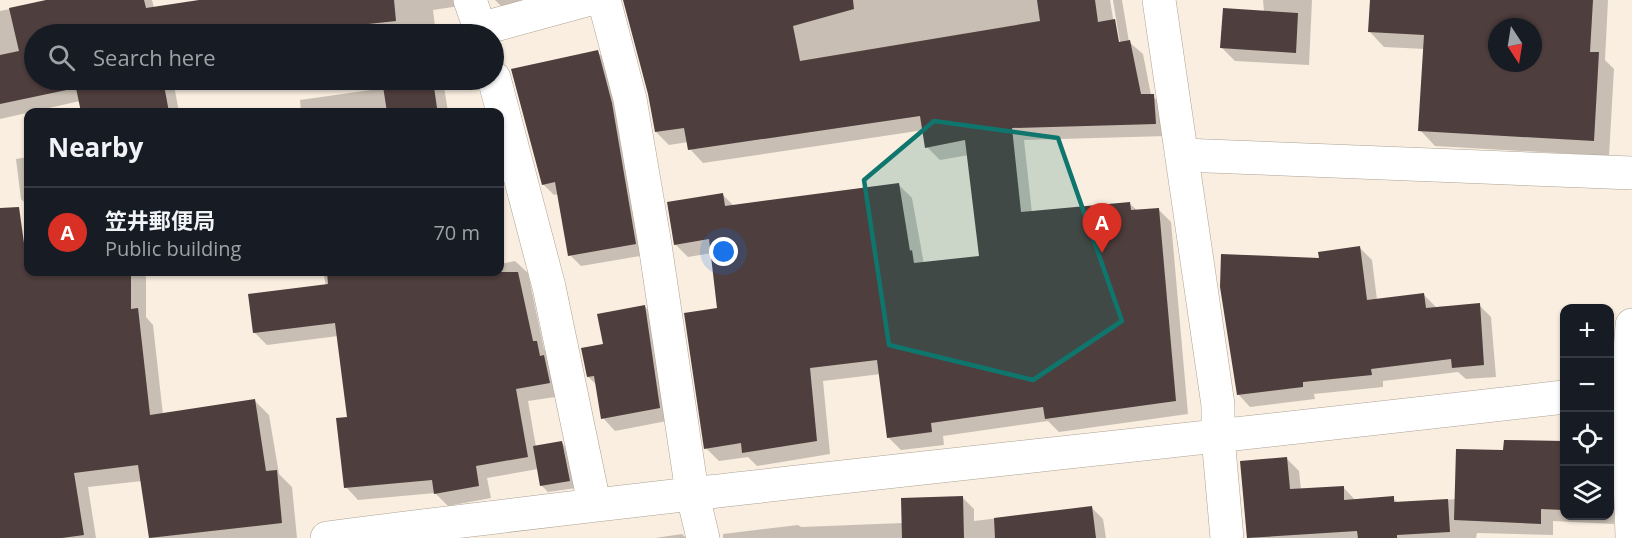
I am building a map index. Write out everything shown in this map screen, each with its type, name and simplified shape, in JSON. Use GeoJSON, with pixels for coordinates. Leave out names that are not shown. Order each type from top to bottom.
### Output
{"type":"FeatureCollection","features":[{"type":"Feature","properties":{"kind":"street"},"geometry":{"type":"LineString","coordinates":[[477,21],[586,0]]}},
{"type":"Feature","properties":{"kind":"street"},"geometry":{"type":"LineString","coordinates":[[604,0],[630,99],[644,171],[692,492],[703,538]]}},
{"type":"Feature","properties":{"kind":"street"},"geometry":{"type":"LineString","coordinates":[[1159,0],[1218,405],[1218,437],[1227,538]]}},
{"type":"Feature","properties":{"kind":"street"},"geometry":{"type":"LineString","coordinates":[[497,90],[502,108]]}},
{"type":"Feature","properties":{"kind":"street"},"geometry":{"type":"LineString","coordinates":[[504,116],[549,287],[594,503]]}},
{"type":"Feature","properties":{"kind":"street"},"geometry":{"type":"LineString","coordinates":[[1182,156],[1632,173]]}},
{"type":"Feature","properties":{"kind":"street"},"geometry":{"type":"LineString","coordinates":[[1632,325],[1623,390],[1632,537]]}},
{"type":"Feature","properties":{"kind":"street"},"geometry":{"type":"LineString","coordinates":[[327,538],[396,534],[594,503],[1218,437],[1560,397]]}},
{"type":"Feature","properties":{"kind":"highlighted area"},"geometry":{"type":"Polygon","coordinates":[[[934,121],[1058,138],[1122,321],[1033,380],[889,345],[864,180],[934,121]]]}},
{"type":"Feature","properties":{"kind":"building"},"geometry":{"type":"Polygon","coordinates":[[[46,0],[144,0],[146,8],[199,0],[394,0],[396,21],[368,24],[24,24],[24,90],[66,90],[0,104],[0,55],[19,51],[9,8],[46,0]]]}},
{"type":"Feature","properties":{"kind":"building"},"geometry":{"type":"Polygon","coordinates":[[[623,0],[853,0],[854,9],[793,26],[800,61],[1040,21],[1037,0],[1095,0],[1098,22],[1115,19],[1119,42],[1130,40],[1141,94],[1154,94],[1156,124],[1012,128],[1021,212],[1130,202],[1131,210],[1159,208],[1176,401],[1045,419],[1043,407],[931,423],[932,432],[887,438],[877,360],[810,368],[817,441],[742,453],[741,443],[704,449],[684,313],[717,308],[709,239],[674,245],[667,202],[723,193],[725,206],[899,183],[914,263],[979,256],[965,140],[925,148],[920,116],[688,150],[684,128],[655,132],[648,94],[623,0]]]}},
{"type":"Feature","properties":{"kind":"building"},"geometry":{"type":"Polygon","coordinates":[[[1370,0],[1593,0],[1590,52],[1599,52],[1594,141],[1418,131],[1424,35],[1368,32],[1370,0]]]}},
{"type":"Feature","properties":{"kind":"building"},"geometry":{"type":"Polygon","coordinates":[[[1223,8],[1298,13],[1296,53],[1220,48],[1223,8]]]}},
{"type":"Feature","properties":{"kind":"building"},"geometry":{"type":"Polygon","coordinates":[[[598,50],[612,103],[636,244],[568,256],[555,182],[542,185],[511,69],[598,50]]]}},
{"type":"Feature","properties":{"kind":"building"},"geometry":{"type":"Polygon","coordinates":[[[76,90],[165,90],[168,108],[80,108],[76,90]]]}},
{"type":"Feature","properties":{"kind":"building"},"geometry":{"type":"Polygon","coordinates":[[[384,90],[434,90],[437,108],[386,108],[384,90]]]}},
{"type":"Feature","properties":{"kind":"building"},"geometry":{"type":"Polygon","coordinates":[[[19,207],[24,243],[24,276],[131,276],[131,309],[138,308],[150,415],[255,399],[266,471],[277,470],[282,523],[149,538],[138,465],[74,473],[84,535],[62,538],[0,538],[0,208],[19,207]]]}},
{"type":"Feature","properties":{"kind":"building"},"geometry":{"type":"Polygon","coordinates":[[[1360,246],[1367,300],[1424,293],[1426,308],[1480,303],[1484,365],[1452,368],[1451,359],[1371,369],[1372,375],[1303,382],[1303,387],[1237,395],[1220,287],[1221,254],[1319,258],[1318,252],[1360,246]]]}},
{"type":"Feature","properties":{"kind":"building"},"geometry":{"type":"Polygon","coordinates":[[[504,272],[518,272],[533,341],[537,341],[540,356],[544,355],[550,383],[516,389],[528,457],[476,466],[479,486],[434,494],[432,480],[344,488],[336,418],[347,417],[335,323],[253,333],[248,294],[328,284],[327,276],[504,276],[504,272]]]}},
{"type":"Feature","properties":{"kind":"building"},"geometry":{"type":"Polygon","coordinates":[[[645,305],[660,408],[601,419],[594,376],[587,377],[581,348],[603,344],[597,314],[645,305]]]}},
{"type":"Feature","properties":{"kind":"building"},"geometry":{"type":"Polygon","coordinates":[[[1504,440],[1560,441],[1560,510],[1541,509],[1541,524],[1454,520],[1456,449],[1503,450],[1504,440]]]}},
{"type":"Feature","properties":{"kind":"building"},"geometry":{"type":"Polygon","coordinates":[[[562,441],[570,481],[540,486],[533,446],[562,441]]]}},
{"type":"Feature","properties":{"kind":"building"},"geometry":{"type":"Polygon","coordinates":[[[1287,457],[1290,489],[1344,486],[1344,500],[1394,496],[1394,502],[1448,499],[1450,532],[1397,535],[1397,538],[1358,538],[1357,531],[1247,538],[1240,461],[1287,457]]]}},
{"type":"Feature","properties":{"kind":"building"},"geometry":{"type":"Polygon","coordinates":[[[963,496],[964,538],[902,538],[901,498],[963,496]]]}},
{"type":"Feature","properties":{"kind":"building"},"geometry":{"type":"Polygon","coordinates":[[[1092,506],[1096,538],[995,538],[994,518],[1092,506]]]}},
{"type":"Feature","properties":{"kind":"place","name":"笠井郵便局"},"geometry":{"type":"Point","coordinates":[1102,253]}}]}
